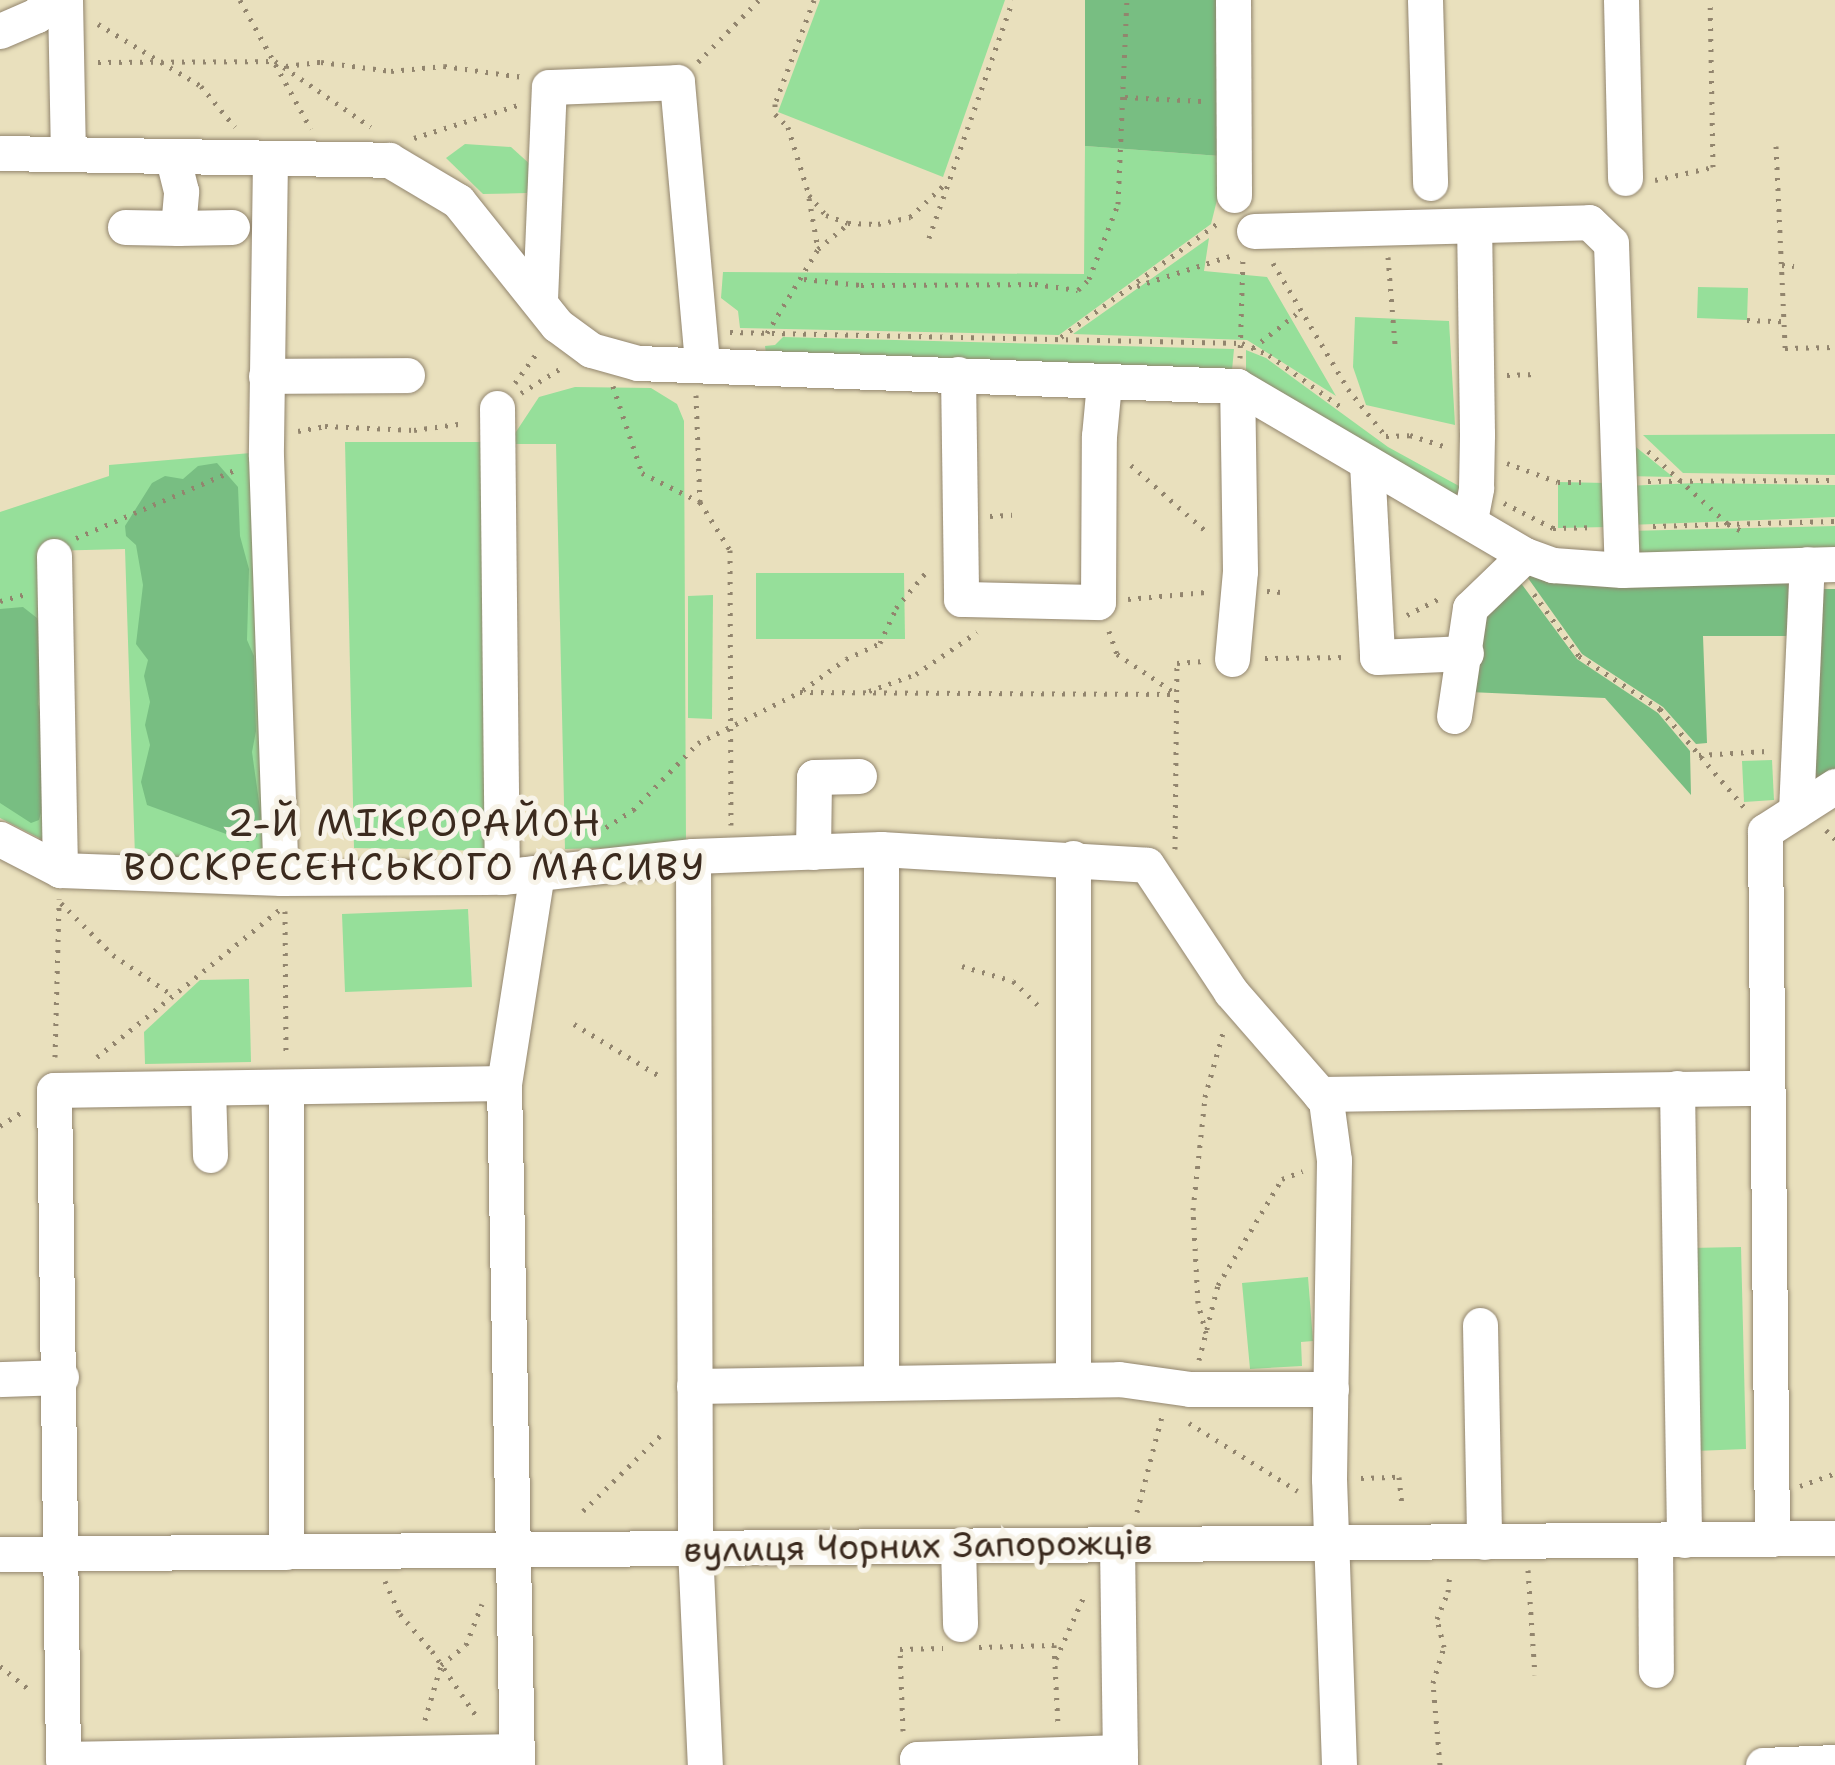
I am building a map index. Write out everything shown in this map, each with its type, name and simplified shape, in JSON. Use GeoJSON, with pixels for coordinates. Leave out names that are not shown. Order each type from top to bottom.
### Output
{"type":"FeatureCollection","features":[{"type":"Feature","properties":{"kind":"street"},"geometry":{"type":"LineString","coordinates":[[1233,0],[1234,195]]}},
{"type":"Feature","properties":{"kind":"street"},"geometry":{"type":"LineString","coordinates":[[1425,0],[1430,183]]}},
{"type":"Feature","properties":{"kind":"street"},"geometry":{"type":"LineString","coordinates":[[1621,0],[1625,178]]}},
{"type":"Feature","properties":{"kind":"street"},"geometry":{"type":"LineString","coordinates":[[0,31],[38,16],[60,1],[68,153]]}},
{"type":"Feature","properties":{"kind":"street"},"geometry":{"type":"LineString","coordinates":[[548,312],[549,90],[677,82],[698,362]]}},
{"type":"Feature","properties":{"kind":"street"},"geometry":{"type":"LineString","coordinates":[[0,153],[270,160],[394,152],[458,202],[548,312],[591,350],[638,362],[1237,386],[1382,448],[1520,561],[1622,570],[1821,564],[1796,811]]}},
{"type":"Feature","properties":{"kind":"street"},"geometry":{"type":"LineString","coordinates":[[172,159],[181,191],[178,228]]}},
{"type":"Feature","properties":{"kind":"street"},"geometry":{"type":"LineString","coordinates":[[270,160],[266,449],[281,878]]}},
{"type":"Feature","properties":{"kind":"street"},"geometry":{"type":"LineString","coordinates":[[1254,232],[1589,222],[1610,242],[1622,570]]}},
{"type":"Feature","properties":{"kind":"street"},"geometry":{"type":"LineString","coordinates":[[1470,520],[1477,458],[1474,226]]}},
{"type":"Feature","properties":{"kind":"street"},"geometry":{"type":"LineString","coordinates":[[125,227],[232,227]]}},
{"type":"Feature","properties":{"kind":"street"},"geometry":{"type":"LineString","coordinates":[[266,376],[407,374]]}},
{"type":"Feature","properties":{"kind":"street"},"geometry":{"type":"LineString","coordinates":[[958,374],[961,599],[1098,602],[1099,436],[1104,383]]}},
{"type":"Feature","properties":{"kind":"street"},"geometry":{"type":"LineString","coordinates":[[1232,659],[1237,575],[1237,386]]}},
{"type":"Feature","properties":{"kind":"street"},"geometry":{"type":"LineString","coordinates":[[497,412],[502,877]]}},
{"type":"Feature","properties":{"kind":"street"},"geometry":{"type":"LineString","coordinates":[[1382,448],[1377,657],[1466,653]]}},
{"type":"Feature","properties":{"kind":"street"},"geometry":{"type":"LineString","coordinates":[[54,556],[60,886]]}},
{"type":"Feature","properties":{"kind":"street"},"geometry":{"type":"LineString","coordinates":[[1454,716],[1470,608],[1520,561]]}},
{"type":"Feature","properties":{"kind":"street"},"geometry":{"type":"LineString","coordinates":[[813,852],[814,776],[859,776]]}},
{"type":"Feature","properties":{"kind":"street"},"geometry":{"type":"LineString","coordinates":[[1772,1539],[1765,831],[1835,786]]}},
{"type":"Feature","properties":{"kind":"street"},"geometry":{"type":"LineString","coordinates":[[0,840],[60,886],[281,878],[502,877],[693,856],[882,849],[1147,865],[1232,992],[1326,1101],[1334,1160],[1330,1389],[1318,1488],[1332,1543],[1339,1765]]}},
{"type":"Feature","properties":{"kind":"street"},"geometry":{"type":"LineString","coordinates":[[881,1383],[882,849]]}},
{"type":"Feature","properties":{"kind":"street"},"geometry":{"type":"LineString","coordinates":[[693,856],[695,1548],[705,1765]]}},
{"type":"Feature","properties":{"kind":"street"},"geometry":{"type":"LineString","coordinates":[[1072,858],[1073,1380]]}},
{"type":"Feature","properties":{"kind":"street"},"geometry":{"type":"LineString","coordinates":[[504,1083],[54,1090],[61,1378],[63,1759],[144,1762],[410,1753],[512,1756],[514,1550],[504,1083],[537,873]]}},
{"type":"Feature","properties":{"kind":"street"},"geometry":{"type":"LineString","coordinates":[[286,1087],[286,1552]]}},
{"type":"Feature","properties":{"kind":"street"},"geometry":{"type":"LineString","coordinates":[[208,1088],[210,1155]]}},
{"type":"Feature","properties":{"kind":"street"},"geometry":{"type":"LineString","coordinates":[[1656,1670],[1670,1540],[1677,1088]]}},
{"type":"Feature","properties":{"kind":"street"},"geometry":{"type":"LineString","coordinates":[[1320,1094],[1766,1088]]}},
{"type":"Feature","properties":{"kind":"street"},"geometry":{"type":"LineString","coordinates":[[1480,1325],[1484,1542]]}},
{"type":"Feature","properties":{"kind":"street"},"geometry":{"type":"LineString","coordinates":[[0,1380],[61,1378]]}},
{"type":"Feature","properties":{"kind":"street"},"geometry":{"type":"LineString","coordinates":[[694,1394],[881,1383],[1119,1379],[1178,1404],[1330,1389]]}},
{"type":"Feature","properties":{"kind":"street","name":"вулиця Чорних Запорожців"},"geometry":{"type":"LineString","coordinates":[[0,1554],[1835,1538]]}},
{"type":"Feature","properties":{"kind":"street"},"geometry":{"type":"LineString","coordinates":[[917,1762],[1059,1755],[1120,1759],[1117,1544]]}},
{"type":"Feature","properties":{"kind":"street"},"geometry":{"type":"LineString","coordinates":[[958,1546],[965,1640]]}},
{"type":"Feature","properties":{"kind":"street"},"geometry":{"type":"LineString","coordinates":[[1763,1765],[1835,1762]]}},
{"type":"Feature","properties":{"kind":"path"},"geometry":{"type":"LineString","coordinates":[[240,0],[312,132]]}},
{"type":"Feature","properties":{"kind":"path"},"geometry":{"type":"LineString","coordinates":[[677,82],[759,0]]}},
{"type":"Feature","properties":{"kind":"path"},"geometry":{"type":"LineString","coordinates":[[814,0],[775,104],[775,114],[788,128],[808,195],[818,248]]}},
{"type":"Feature","properties":{"kind":"path"},"geometry":{"type":"LineString","coordinates":[[929,238],[1013,0]]}},
{"type":"Feature","properties":{"kind":"path"},"geometry":{"type":"LineString","coordinates":[[804,279],[862,284],[1036,284],[1078,290],[1089,279],[1118,204],[1127,0]]}},
{"type":"Feature","properties":{"kind":"path"},"geometry":{"type":"LineString","coordinates":[[1625,178],[1652,180],[1713,167],[1710,0]]}},
{"type":"Feature","properties":{"kind":"path"},"geometry":{"type":"LineString","coordinates":[[60,1],[201,86],[237,130]]}},
{"type":"Feature","properties":{"kind":"path"},"geometry":{"type":"LineString","coordinates":[[65,61],[275,61],[389,140],[394,152],[549,90]]}},
{"type":"Feature","properties":{"kind":"path"},"geometry":{"type":"LineString","coordinates":[[283,67],[321,62],[391,72],[444,66],[526,77],[549,90]]}},
{"type":"Feature","properties":{"kind":"path"},"geometry":{"type":"LineString","coordinates":[[1125,97],[1234,103]]}},
{"type":"Feature","properties":{"kind":"path"},"geometry":{"type":"LineString","coordinates":[[1776,146],[1785,348],[1835,347]]}},
{"type":"Feature","properties":{"kind":"path"},"geometry":{"type":"LineString","coordinates":[[808,195],[826,215],[848,224],[910,216],[948,182]]}},
{"type":"Feature","properties":{"kind":"path"},"geometry":{"type":"LineString","coordinates":[[1059,339],[1219,223],[1234,195]]}},
{"type":"Feature","properties":{"kind":"path"},"geometry":{"type":"LineString","coordinates":[[768,333],[804,279],[818,248],[848,224]]}},
{"type":"Feature","properties":{"kind":"path"},"geometry":{"type":"LineString","coordinates":[[1386,228],[1395,344]]}},
{"type":"Feature","properties":{"kind":"path"},"geometry":{"type":"LineString","coordinates":[[1254,232],[1382,448],[1410,434],[1477,458],[1516,464],[1558,482],[1835,480]]}},
{"type":"Feature","properties":{"kind":"path"},"geometry":{"type":"LineString","coordinates":[[1130,288],[1242,252],[1237,386]]}},
{"type":"Feature","properties":{"kind":"path"},"geometry":{"type":"LineString","coordinates":[[1782,265],[1794,266]]}},
{"type":"Feature","properties":{"kind":"path"},"geometry":{"type":"LineString","coordinates":[[1254,348],[1300,311]]}},
{"type":"Feature","properties":{"kind":"path"},"geometry":{"type":"LineString","coordinates":[[497,412],[548,312]]}},
{"type":"Feature","properties":{"kind":"path"},"geometry":{"type":"LineString","coordinates":[[1747,320],[1784,320]]}},
{"type":"Feature","properties":{"kind":"path"},"geometry":{"type":"LineString","coordinates":[[54,556],[83,532],[150,510],[206,480],[251,464],[288,434],[325,426],[414,430],[497,412],[591,350],[613,386],[642,473],[700,502]]}},
{"type":"Feature","properties":{"kind":"path"},"geometry":{"type":"LineString","coordinates":[[698,362],[700,502],[730,550],[732,854]]}},
{"type":"Feature","properties":{"kind":"path"},"geometry":{"type":"LineString","coordinates":[[1618,425],[1728,524],[1760,540]]}},
{"type":"Feature","properties":{"kind":"path"},"geometry":{"type":"LineString","coordinates":[[1099,436],[1237,575]]}},
{"type":"Feature","properties":{"kind":"path"},"geometry":{"type":"LineString","coordinates":[[589,838],[633,810],[698,743],[800,692],[846,659],[880,643],[896,608],[959,527]]}},
{"type":"Feature","properties":{"kind":"path"},"geometry":{"type":"LineString","coordinates":[[1520,561],[1579,656],[1660,710],[1765,831]]}},
{"type":"Feature","properties":{"kind":"path"},"geometry":{"type":"LineString","coordinates":[[1177,694],[1117,654],[1098,602],[1237,575]]}},
{"type":"Feature","properties":{"kind":"path"},"geometry":{"type":"LineString","coordinates":[[867,692],[916,674],[956,650],[1011,600]]}},
{"type":"Feature","properties":{"kind":"path"},"geometry":{"type":"LineString","coordinates":[[1175,907],[1177,662],[1377,657]]}},
{"type":"Feature","properties":{"kind":"path"},"geometry":{"type":"LineString","coordinates":[[800,692],[1177,694]]}},
{"type":"Feature","properties":{"kind":"path"},"geometry":{"type":"LineString","coordinates":[[1699,755],[1800,749]]}},
{"type":"Feature","properties":{"kind":"path"},"geometry":{"type":"LineString","coordinates":[[60,886],[113,955],[174,996]]}},
{"type":"Feature","properties":{"kind":"path"},"geometry":{"type":"LineString","coordinates":[[54,1090],[60,886]]}},
{"type":"Feature","properties":{"kind":"path"},"geometry":{"type":"LineString","coordinates":[[0,1126],[54,1090],[285,905],[286,1087]]}},
{"type":"Feature","properties":{"kind":"path"},"geometry":{"type":"LineString","coordinates":[[962,966],[1013,981],[1038,1004],[1050,1028],[1073,1034]]}},
{"type":"Feature","properties":{"kind":"path"},"geometry":{"type":"LineString","coordinates":[[1206,1334],[1198,1303],[1193,1210],[1204,1098],[1232,992]]}},
{"type":"Feature","properties":{"kind":"path"},"geometry":{"type":"LineString","coordinates":[[574,1024],[693,1096]]}},
{"type":"Feature","properties":{"kind":"path"},"geometry":{"type":"LineString","coordinates":[[1140,1507],[1206,1334],[1218,1285],[1282,1178],[1334,1160]]}},
{"type":"Feature","properties":{"kind":"path"},"geometry":{"type":"LineString","coordinates":[[583,1510],[694,1394]]}},
{"type":"Feature","properties":{"kind":"path"},"geometry":{"type":"LineString","coordinates":[[1178,1404],[1318,1488],[1399,1477],[1402,1506]]}},
{"type":"Feature","properties":{"kind":"path"},"geometry":{"type":"LineString","coordinates":[[1440,1765],[1433,1683],[1444,1647],[1437,1620],[1448,1592],[1451,1558]]}},
{"type":"Feature","properties":{"kind":"path"},"geometry":{"type":"LineString","coordinates":[[1527,1558],[1535,1674]]}},
{"type":"Feature","properties":{"kind":"path"},"geometry":{"type":"LineString","coordinates":[[377,1564],[400,1614],[512,1756]]}},
{"type":"Feature","properties":{"kind":"path"},"geometry":{"type":"LineString","coordinates":[[410,1753],[430,1707],[441,1665],[466,1645],[473,1619],[490,1591]]}},
{"type":"Feature","properties":{"kind":"path"},"geometry":{"type":"LineString","coordinates":[[1055,1662],[1085,1594]]}},
{"type":"Feature","properties":{"kind":"path"},"geometry":{"type":"LineString","coordinates":[[917,1762],[904,1760],[900,1650],[965,1640],[1054,1646],[1059,1755]]}},
{"type":"Feature","properties":{"kind":"green space"},"geometry":{"type":"Polygon","coordinates":[[[820,0],[1005,0],[943,177],[778,112],[820,0]]]}},
{"type":"Feature","properties":{"kind":"green space"},"geometry":{"type":"Polygon","coordinates":[[[1085,0],[1222,0],[1220,156],[1085,146],[1085,0]]]}},
{"type":"Feature","properties":{"kind":"green space"},"geometry":{"type":"Polygon","coordinates":[[[465,144],[511,147],[532,166],[527,193],[483,194],[446,158],[465,144]]]}},
{"type":"Feature","properties":{"kind":"green space"},"geometry":{"type":"Polygon","coordinates":[[[1085,146],[1220,156],[1221,184],[1211,224],[1059,335],[740,328],[738,311],[721,298],[723,272],[1084,274],[1085,146]]]}},
{"type":"Feature","properties":{"kind":"green space"},"geometry":{"type":"Polygon","coordinates":[[[1209,238],[1204,271],[1267,277],[1336,396],[1247,340],[1073,334],[1209,238]]]}},
{"type":"Feature","properties":{"kind":"green space"},"geometry":{"type":"Polygon","coordinates":[[[1698,287],[1748,288],[1747,320],[1697,318],[1698,287]]]}},
{"type":"Feature","properties":{"kind":"green space"},"geometry":{"type":"Polygon","coordinates":[[[1355,317],[1449,321],[1455,425],[1366,405],[1353,367],[1355,317]]]}},
{"type":"Feature","properties":{"kind":"green space"},"geometry":{"type":"Polygon","coordinates":[[[783,337],[1234,349],[1231,381],[766,353],[765,346],[775,345],[783,337]]]}},
{"type":"Feature","properties":{"kind":"green space"},"geometry":{"type":"Polygon","coordinates":[[[1246,350],[1266,358],[1388,447],[1459,486],[1458,492],[1449,503],[1246,379],[1246,350]]]}},
{"type":"Feature","properties":{"kind":"green space"},"geometry":{"type":"Polygon","coordinates":[[[575,387],[651,388],[677,404],[684,421],[686,846],[565,849],[556,444],[508,444],[539,397],[575,387]]]}},
{"type":"Feature","properties":{"kind":"green space"},"geometry":{"type":"Polygon","coordinates":[[[1835,434],[1835,475],[1683,473],[1643,435],[1835,434]]]}},
{"type":"Feature","properties":{"kind":"green space"},"geometry":{"type":"Polygon","coordinates":[[[1621,435],[1673,477],[1625,476],[1621,435]]]}},
{"type":"Feature","properties":{"kind":"green space"},"geometry":{"type":"Polygon","coordinates":[[[345,442],[483,442],[491,851],[354,848],[345,442]]]}},
{"type":"Feature","properties":{"kind":"green space"},"geometry":{"type":"Polygon","coordinates":[[[251,453],[270,861],[135,857],[125,549],[46,551],[51,844],[0,818],[0,512],[109,476],[109,465],[251,453]]]}},
{"type":"Feature","properties":{"kind":"green space"},"geometry":{"type":"Polygon","coordinates":[[[217,463],[238,487],[240,536],[249,569],[247,640],[254,656],[256,731],[252,752],[261,816],[257,837],[248,842],[147,805],[141,782],[150,745],[145,725],[150,702],[144,676],[148,660],[136,644],[143,585],[136,545],[126,536],[125,526],[152,483],[165,476],[183,479],[198,466],[217,463]]]}},
{"type":"Feature","properties":{"kind":"green space"},"geometry":{"type":"Polygon","coordinates":[[[1558,482],[1606,483],[1608,527],[1558,528],[1558,482]]]}},
{"type":"Feature","properties":{"kind":"green space"},"geometry":{"type":"Polygon","coordinates":[[[1835,485],[1835,517],[1628,525],[1624,486],[1835,485]]]}},
{"type":"Feature","properties":{"kind":"green space"},"geometry":{"type":"Polygon","coordinates":[[[1835,526],[1835,560],[1627,565],[1628,531],[1835,526]]]}},
{"type":"Feature","properties":{"kind":"green space"},"geometry":{"type":"Polygon","coordinates":[[[1523,571],[1799,573],[1799,636],[1703,636],[1707,743],[1696,744],[1663,707],[1582,654],[1523,571]]]}},
{"type":"Feature","properties":{"kind":"green space"},"geometry":{"type":"Polygon","coordinates":[[[756,573],[904,573],[905,639],[756,639],[756,573]]]}},
{"type":"Feature","properties":{"kind":"green space"},"geometry":{"type":"Polygon","coordinates":[[[1515,575],[1577,659],[1658,713],[1690,751],[1691,795],[1605,698],[1469,692],[1475,611],[1515,575]]]}},
{"type":"Feature","properties":{"kind":"green space"},"geometry":{"type":"Polygon","coordinates":[[[1821,589],[1835,589],[1835,773],[1806,791],[1821,589]]]}},
{"type":"Feature","properties":{"kind":"green space"},"geometry":{"type":"Polygon","coordinates":[[[713,595],[712,719],[688,718],[688,596],[713,595]]]}},
{"type":"Feature","properties":{"kind":"green space"},"geometry":{"type":"Polygon","coordinates":[[[23,607],[37,618],[43,632],[38,704],[45,727],[40,744],[43,805],[39,820],[31,823],[0,803],[0,609],[23,607]]]}},
{"type":"Feature","properties":{"kind":"green space"},"geometry":{"type":"Polygon","coordinates":[[[1772,760],[1774,800],[1744,802],[1742,761],[1772,760]]]}},
{"type":"Feature","properties":{"kind":"green space"},"geometry":{"type":"Polygon","coordinates":[[[468,909],[472,987],[345,992],[342,914],[468,909]]]}},
{"type":"Feature","properties":{"kind":"green space"},"geometry":{"type":"Polygon","coordinates":[[[249,979],[251,1062],[145,1064],[144,1032],[200,980],[249,979]]]}},
{"type":"Feature","properties":{"kind":"green space"},"geometry":{"type":"Polygon","coordinates":[[[1741,1247],[1746,1449],[1695,1451],[1690,1248],[1741,1247]]]}},
{"type":"Feature","properties":{"kind":"green space"},"geometry":{"type":"Polygon","coordinates":[[[1308,1277],[1313,1341],[1301,1342],[1302,1366],[1250,1369],[1242,1283],[1308,1277]]]}},
{"type":"Feature","properties":{"kind":"district","name":"2-Й МІКРОРАЙОН ВОСКРЕСЕНСЬКОГО МАСИВУ"},"geometry":{"type":"Point","coordinates":[415,844]}}]}
